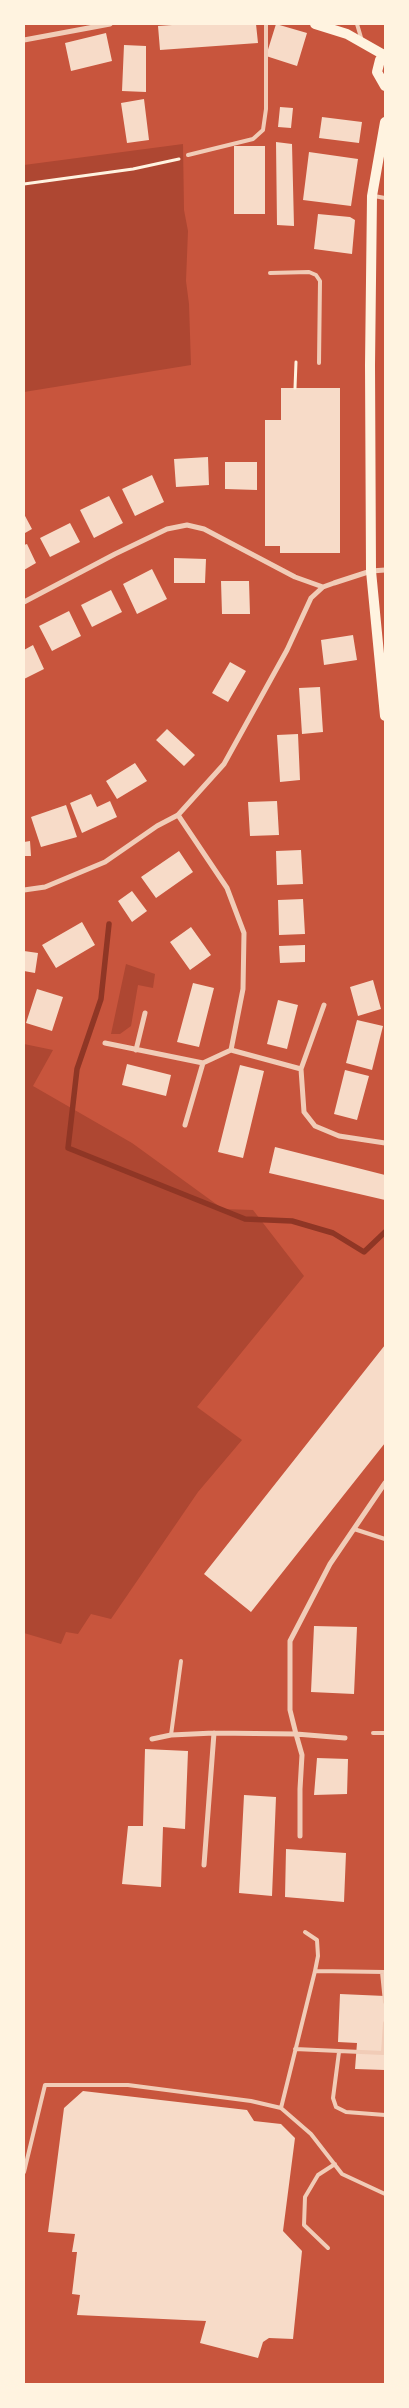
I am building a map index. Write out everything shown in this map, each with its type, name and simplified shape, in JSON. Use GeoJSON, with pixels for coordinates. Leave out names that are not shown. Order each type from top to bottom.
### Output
{"type":"FeatureCollection","features":[{"type":"Feature","properties":{"kind":"main road"},"geometry":{"type":"LineString","coordinates":[[315,24],[347,34],[385,54],[378,66],[377,72],[385,86]]}},
{"type":"Feature","properties":{"kind":"main road"},"geometry":{"type":"LineString","coordinates":[[385,122],[372,196],[371,571],[385,716]]}},
{"type":"Feature","properties":{"kind":"street"},"geometry":{"type":"LineString","coordinates":[[24,40],[110,24]]}},
{"type":"Feature","properties":{"kind":"street"},"geometry":{"type":"LineString","coordinates":[[24,602],[115,554],[168,529],[187,525],[204,529],[295,577],[323,587]]}},
{"type":"Feature","properties":{"kind":"street"},"geometry":{"type":"LineString","coordinates":[[24,890],[45,886],[105,862],[157,826],[178,815],[224,764],[287,650],[311,598],[323,587],[371,571],[385,570]]}},
{"type":"Feature","properties":{"kind":"street"},"geometry":{"type":"LineString","coordinates":[[178,815],[227,888],[244,933],[243,990],[231,1050]]}},
{"type":"Feature","properties":{"kind":"street"},"geometry":{"type":"LineString","coordinates":[[324,1005],[301,1069],[304,1112],[315,1126],[340,1136],[385,1143]]}},
{"type":"Feature","properties":{"kind":"street"},"geometry":{"type":"LineString","coordinates":[[136,1050],[145,1013]]}},
{"type":"Feature","properties":{"kind":"street"},"geometry":{"type":"LineString","coordinates":[[105,1043],[203,1063],[231,1050],[301,1069]]}},
{"type":"Feature","properties":{"kind":"street"},"geometry":{"type":"LineString","coordinates":[[186,1126],[203,1063]]}},
{"type":"Feature","properties":{"kind":"street"},"geometry":{"type":"LineString","coordinates":[[300,1836],[302,1755],[290,1710],[290,1641],[330,1564],[385,1483]]}},
{"type":"Feature","properties":{"kind":"street"},"geometry":{"type":"LineString","coordinates":[[204,1865],[214,1733]]}},
{"type":"Feature","properties":{"kind":"street"},"geometry":{"type":"LineString","coordinates":[[152,1739],[171,1735],[214,1733],[296,1734],[345,1738]]}},
{"type":"Feature","properties":{"kind":"lane"},"geometry":{"type":"LineString","coordinates":[[188,155],[252,139],[262,130],[266,109],[266,24]]}},
{"type":"Feature","properties":{"kind":"lane"},"geometry":{"type":"LineString","coordinates":[[358,24],[363,44]]}},
{"type":"Feature","properties":{"kind":"lane"},"geometry":{"type":"LineString","coordinates":[[372,196],[385,198]]}},
{"type":"Feature","properties":{"kind":"lane"},"geometry":{"type":"LineString","coordinates":[[270,273],[309,272],[316,275],[320,281],[319,363]]}},
{"type":"Feature","properties":{"kind":"lane"},"geometry":{"type":"LineString","coordinates":[[354,1530],[385,1539]]}},
{"type":"Feature","properties":{"kind":"lane"},"geometry":{"type":"LineString","coordinates":[[171,1735],[181,1661]]}},
{"type":"Feature","properties":{"kind":"lane"},"geometry":{"type":"LineString","coordinates":[[372,1732],[385,1733]]}},
{"type":"Feature","properties":{"kind":"lane"},"geometry":{"type":"LineString","coordinates":[[281,2108],[318,1956],[317,1940],[304,1932]]}},
{"type":"Feature","properties":{"kind":"lane"},"geometry":{"type":"LineString","coordinates":[[315,1972],[384,1972],[385,2002]]}},
{"type":"Feature","properties":{"kind":"lane"},"geometry":{"type":"LineString","coordinates":[[296,2049],[383,2053],[385,2023]]}},
{"type":"Feature","properties":{"kind":"lane"},"geometry":{"type":"LineString","coordinates":[[340,2052],[333,2098],[336,2106],[346,2112],[385,2115]]}},
{"type":"Feature","properties":{"kind":"lane"},"geometry":{"type":"LineString","coordinates":[[24,2172],[45,2085],[128,2085],[251,2101],[281,2108],[311,2134],[342,2174],[385,2194]]}},
{"type":"Feature","properties":{"kind":"lane"},"geometry":{"type":"LineString","coordinates":[[328,2248],[304,2225],[305,2197],[318,2175],[335,2164]]}},
{"type":"Feature","properties":{"kind":"path"},"geometry":{"type":"LineString","coordinates":[[24,184],[133,169],[176,160],[188,155]]}},
{"type":"Feature","properties":{"kind":"path"},"geometry":{"type":"LineString","coordinates":[[295,388],[296,362]]}},
{"type":"Feature","properties":{"kind":"shaded area"},"geometry":{"type":"Polygon","coordinates":[[[183,144],[184,210],[188,231],[186,281],[189,304],[191,365],[24,392],[24,165],[183,144]]]}},
{"type":"Feature","properties":{"kind":"shaded area"},"geometry":{"type":"Polygon","coordinates":[[[126,964],[155,974],[153,988],[138,985],[131,1026],[120,1034],[111,1034],[126,964]]]}},
{"type":"Feature","properties":{"kind":"shaded area"},"geometry":{"type":"Polygon","coordinates":[[[24,1044],[53,1050],[33,1086],[132,1143],[223,1209],[253,1210],[304,1276],[197,1407],[242,1440],[198,1492],[111,1619],[91,1614],[78,1634],[66,1632],[61,1644],[24,1633],[24,1044]]]}},
{"type":"Feature","properties":{"kind":"building"},"geometry":{"type":"Polygon","coordinates":[[[256,24],[258,43],[160,50],[158,26],[256,24]]]}},
{"type":"Feature","properties":{"kind":"building"},"geometry":{"type":"Polygon","coordinates":[[[276,24],[307,33],[297,66],[266,56],[276,24]]]}},
{"type":"Feature","properties":{"kind":"building"},"geometry":{"type":"Polygon","coordinates":[[[106,33],[112,61],[71,71],[65,43],[106,33]]]}},
{"type":"Feature","properties":{"kind":"building"},"geometry":{"type":"Polygon","coordinates":[[[124,45],[146,46],[146,92],[122,91],[124,45]]]}},
{"type":"Feature","properties":{"kind":"building"},"geometry":{"type":"Polygon","coordinates":[[[144,99],[149,140],[127,143],[121,103],[144,99]]]}},
{"type":"Feature","properties":{"kind":"building"},"geometry":{"type":"Polygon","coordinates":[[[280,107],[293,108],[291,128],[278,127],[280,107]]]}},
{"type":"Feature","properties":{"kind":"building"},"geometry":{"type":"Polygon","coordinates":[[[322,117],[362,122],[359,143],[319,138],[322,117]]]}},
{"type":"Feature","properties":{"kind":"building"},"geometry":{"type":"Polygon","coordinates":[[[276,142],[292,144],[294,226],[277,225],[276,142]]]}},
{"type":"Feature","properties":{"kind":"building"},"geometry":{"type":"Polygon","coordinates":[[[234,146],[265,146],[265,214],[234,214],[234,146]]]}},
{"type":"Feature","properties":{"kind":"building"},"geometry":{"type":"Polygon","coordinates":[[[309,152],[358,159],[351,206],[303,200],[309,152]]]}},
{"type":"Feature","properties":{"kind":"building"},"geometry":{"type":"Polygon","coordinates":[[[318,214],[350,217],[355,220],[352,254],[314,249],[318,214]]]}},
{"type":"Feature","properties":{"kind":"building"},"geometry":{"type":"Polygon","coordinates":[[[281,388],[340,388],[340,553],[280,553],[280,546],[265,546],[265,420],[281,420],[281,388]]]}},
{"type":"Feature","properties":{"kind":"building"},"geometry":{"type":"Polygon","coordinates":[[[208,457],[209,485],[176,487],[174,459],[208,457]]]}},
{"type":"Feature","properties":{"kind":"building"},"geometry":{"type":"Polygon","coordinates":[[[225,462],[257,462],[257,490],[225,489],[225,462]]]}},
{"type":"Feature","properties":{"kind":"building"},"geometry":{"type":"Polygon","coordinates":[[[152,475],[164,502],[135,516],[122,489],[152,475]]]}},
{"type":"Feature","properties":{"kind":"building"},"geometry":{"type":"Polygon","coordinates":[[[109,496],[123,523],[94,538],[80,510],[109,496]]]}},
{"type":"Feature","properties":{"kind":"building"},"geometry":{"type":"Polygon","coordinates":[[[24,514],[32,529],[25,533],[24,531],[24,514]]]}},
{"type":"Feature","properties":{"kind":"building"},"geometry":{"type":"Polygon","coordinates":[[[70,523],[80,542],[50,557],[40,538],[70,523]]]}},
{"type":"Feature","properties":{"kind":"building"},"geometry":{"type":"Polygon","coordinates":[[[27,544],[36,563],[24,570],[24,545],[27,544]]]}},
{"type":"Feature","properties":{"kind":"building"},"geometry":{"type":"Polygon","coordinates":[[[174,558],[206,559],[205,583],[174,583],[174,558]]]}},
{"type":"Feature","properties":{"kind":"building"},"geometry":{"type":"Polygon","coordinates":[[[152,569],[167,599],[137,614],[123,584],[152,569]]]}},
{"type":"Feature","properties":{"kind":"building"},"geometry":{"type":"Polygon","coordinates":[[[221,581],[249,581],[250,614],[222,614],[221,581]]]}},
{"type":"Feature","properties":{"kind":"building"},"geometry":{"type":"Polygon","coordinates":[[[111,590],[122,612],[92,627],[81,605],[111,590]]]}},
{"type":"Feature","properties":{"kind":"building"},"geometry":{"type":"Polygon","coordinates":[[[69,611],[81,636],[52,651],[39,626],[69,611]]]}},
{"type":"Feature","properties":{"kind":"building"},"geometry":{"type":"Polygon","coordinates":[[[353,635],[357,660],[324,665],[321,640],[353,635]]]}},
{"type":"Feature","properties":{"kind":"building"},"geometry":{"type":"Polygon","coordinates":[[[33,645],[44,669],[24,679],[24,650],[33,645]]]}},
{"type":"Feature","properties":{"kind":"building"},"geometry":{"type":"Polygon","coordinates":[[[230,662],[246,671],[228,702],[212,693],[230,662]]]}},
{"type":"Feature","properties":{"kind":"building"},"geometry":{"type":"Polygon","coordinates":[[[320,687],[323,732],[302,734],[299,688],[320,687]]]}},
{"type":"Feature","properties":{"kind":"building"},"geometry":{"type":"Polygon","coordinates":[[[167,729],[195,755],[184,766],[156,740],[167,729]]]}},
{"type":"Feature","properties":{"kind":"building"},"geometry":{"type":"Polygon","coordinates":[[[298,734],[300,780],[280,782],[277,735],[298,734]]]}},
{"type":"Feature","properties":{"kind":"building"},"geometry":{"type":"Polygon","coordinates":[[[135,763],[147,781],[117,799],[106,781],[135,763]]]}},
{"type":"Feature","properties":{"kind":"building"},"geometry":{"type":"Polygon","coordinates":[[[91,794],[97,807],[110,801],[117,817],[82,833],[70,803],[91,794]]]}},
{"type":"Feature","properties":{"kind":"building"},"geometry":{"type":"Polygon","coordinates":[[[277,801],[279,835],[250,836],[248,802],[277,801]]]}},
{"type":"Feature","properties":{"kind":"building"},"geometry":{"type":"Polygon","coordinates":[[[66,805],[77,837],[41,847],[31,817],[66,805]]]}},
{"type":"Feature","properties":{"kind":"building"},"geometry":{"type":"Polygon","coordinates":[[[30,841],[31,856],[24,856],[24,842],[30,841]]]}},
{"type":"Feature","properties":{"kind":"building"},"geometry":{"type":"Polygon","coordinates":[[[301,850],[303,884],[277,885],[276,851],[301,850]]]}},
{"type":"Feature","properties":{"kind":"building"},"geometry":{"type":"Polygon","coordinates":[[[179,851],[193,872],[156,898],[141,877],[179,851]]]}},
{"type":"Feature","properties":{"kind":"building"},"geometry":{"type":"Polygon","coordinates":[[[132,891],[147,911],[132,922],[118,901],[132,891]]]}},
{"type":"Feature","properties":{"kind":"building"},"geometry":{"type":"Polygon","coordinates":[[[303,899],[305,934],[279,935],[278,900],[303,899]]]}},
{"type":"Feature","properties":{"kind":"building"},"geometry":{"type":"Polygon","coordinates":[[[82,922],[95,945],[56,968],[42,945],[82,922]]]}},
{"type":"Feature","properties":{"kind":"building"},"geometry":{"type":"Polygon","coordinates":[[[191,927],[211,955],[190,970],[170,942],[191,927]]]}},
{"type":"Feature","properties":{"kind":"building"},"geometry":{"type":"Polygon","coordinates":[[[305,945],[305,962],[280,963],[279,946],[305,945]]]}},
{"type":"Feature","properties":{"kind":"building"},"geometry":{"type":"Polygon","coordinates":[[[24,951],[38,953],[35,973],[24,971],[24,951]]]}},
{"type":"Feature","properties":{"kind":"building"},"geometry":{"type":"Polygon","coordinates":[[[373,980],[381,1009],[358,1016],[350,987],[373,980]]]}},
{"type":"Feature","properties":{"kind":"building"},"geometry":{"type":"Polygon","coordinates":[[[193,983],[214,988],[199,1047],[177,1042],[193,983]]]}},
{"type":"Feature","properties":{"kind":"building"},"geometry":{"type":"Polygon","coordinates":[[[37,989],[63,997],[52,1031],[26,1023],[37,989]]]}},
{"type":"Feature","properties":{"kind":"building"},"geometry":{"type":"Polygon","coordinates":[[[278,1000],[298,1005],[287,1049],[267,1044],[278,1000]]]}},
{"type":"Feature","properties":{"kind":"building"},"geometry":{"type":"Polygon","coordinates":[[[357,1020],[383,1026],[372,1070],[346,1063],[357,1020]]]}},
{"type":"Feature","properties":{"kind":"building"},"geometry":{"type":"Polygon","coordinates":[[[127,1064],[171,1075],[166,1096],[122,1085],[127,1064]]]}},
{"type":"Feature","properties":{"kind":"building"},"geometry":{"type":"Polygon","coordinates":[[[240,1065],[264,1071],[243,1158],[218,1152],[240,1065]]]}},
{"type":"Feature","properties":{"kind":"building"},"geometry":{"type":"Polygon","coordinates":[[[345,1070],[369,1076],[357,1120],[334,1114],[345,1070]]]}},
{"type":"Feature","properties":{"kind":"building"},"geometry":{"type":"Polygon","coordinates":[[[275,1147],[385,1175],[385,1200],[269,1173],[275,1147]]]}},
{"type":"Feature","properties":{"kind":"building"},"geometry":{"type":"Polygon","coordinates":[[[385,1345],[385,1443],[251,1612],[204,1574],[385,1345]]]}},
{"type":"Feature","properties":{"kind":"building"},"geometry":{"type":"Polygon","coordinates":[[[314,1626],[357,1627],[354,1694],[311,1692],[314,1626]]]}},
{"type":"Feature","properties":{"kind":"building"},"geometry":{"type":"Polygon","coordinates":[[[145,1749],[188,1751],[185,1829],[163,1827],[161,1887],[122,1884],[128,1826],[143,1826],[145,1749]]]}},
{"type":"Feature","properties":{"kind":"building"},"geometry":{"type":"Polygon","coordinates":[[[317,1758],[348,1759],[347,1794],[314,1795],[317,1758]]]}},
{"type":"Feature","properties":{"kind":"building"},"geometry":{"type":"Polygon","coordinates":[[[244,1795],[276,1797],[272,1896],[239,1893],[244,1795]]]}},
{"type":"Feature","properties":{"kind":"building"},"geometry":{"type":"Polygon","coordinates":[[[286,1849],[346,1853],[344,1902],[285,1897],[286,1849]]]}},
{"type":"Feature","properties":{"kind":"building"},"geometry":{"type":"Polygon","coordinates":[[[340,1994],[385,1996],[385,2070],[355,2069],[357,2043],[338,2042],[340,1994]]]}},
{"type":"Feature","properties":{"kind":"building"},"geometry":{"type":"Polygon","coordinates":[[[83,2091],[247,2110],[254,2121],[281,2124],[295,2138],[283,2231],[302,2251],[293,2339],[269,2338],[263,2342],[258,2358],[200,2343],[206,2321],[77,2315],[80,2295],[72,2294],[77,2252],[72,2252],[75,2234],[48,2232],[64,2108],[83,2091]]]}},
{"type":"Feature","properties":{"kind":"waterway"},"geometry":{"type":"LineString","coordinates":[[109,924],[101,999],[77,1069],[68,1148],[245,1219],[292,1221],[333,1233],[364,1252],[385,1232]]}}]}
